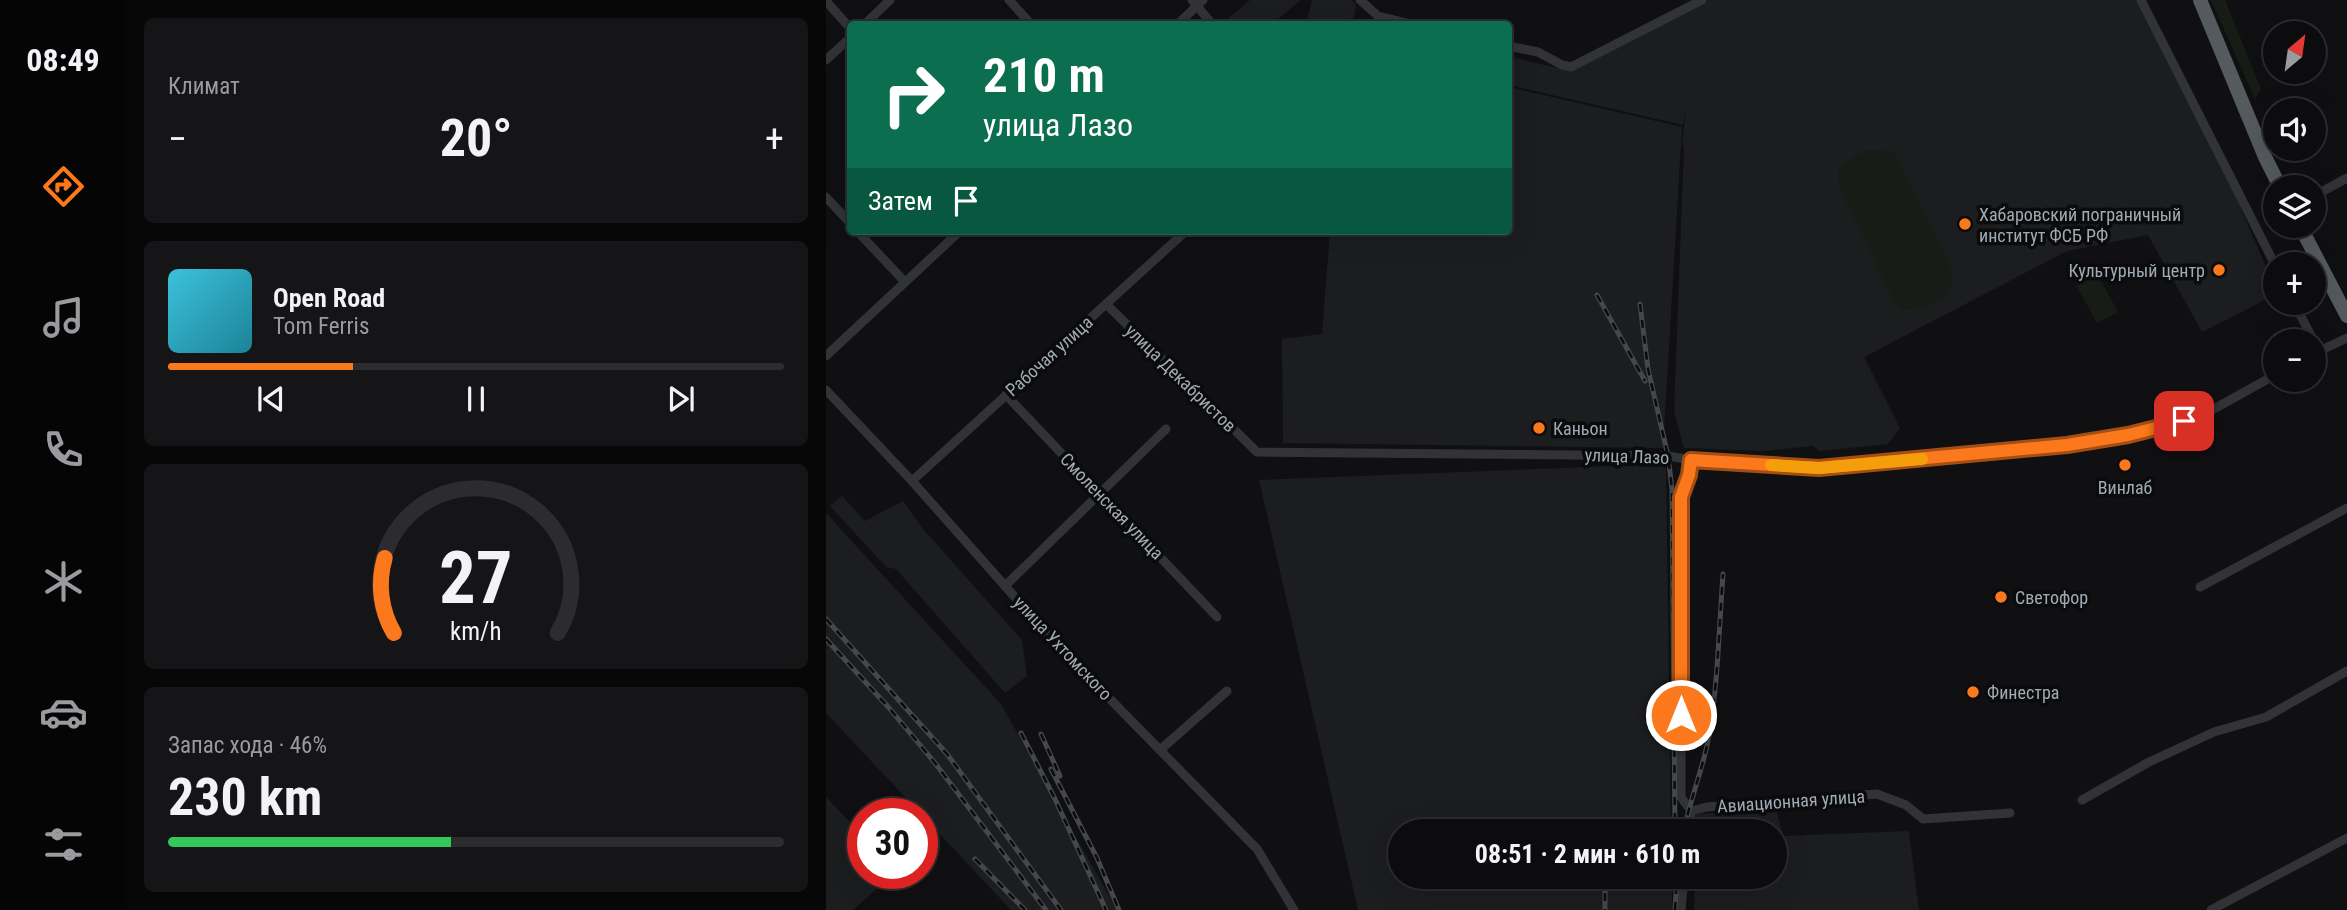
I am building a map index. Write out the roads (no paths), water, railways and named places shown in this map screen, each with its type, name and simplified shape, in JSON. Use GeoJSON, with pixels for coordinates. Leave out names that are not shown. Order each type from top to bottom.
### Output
{"type":"FeatureCollection","features":[{"type":"Feature","properties":{"kind":"highway"},"geometry":{"type":"LineString","coordinates":[[2200,0],[2274,175]]}},
{"type":"Feature","properties":{"kind":"highway"},"geometry":{"type":"LineString","coordinates":[[2306,238],[2347,316]]}},
{"type":"Feature","properties":{"kind":"street"},"geometry":{"type":"LineString","coordinates":[[868,21],[890,0]]}},
{"type":"Feature","properties":{"kind":"street"},"geometry":{"type":"LineString","coordinates":[[1009,0],[1028,21]]}},
{"type":"Feature","properties":{"kind":"street"},"geometry":{"type":"LineString","coordinates":[[1360,0],[1378,16],[1399,21]]}},
{"type":"Feature","properties":{"kind":"street"},"geometry":{"type":"LineString","coordinates":[[1512,47],[1538,52],[1571,67],[1702,0]]}},
{"type":"Feature","properties":{"kind":"street"},"geometry":{"type":"LineString","coordinates":[[2141,0],[2268,252]]}},
{"type":"Feature","properties":{"kind":"street"},"geometry":{"type":"LineString","coordinates":[[826,1],[847,25]]}},
{"type":"Feature","properties":{"kind":"street"},"geometry":{"type":"LineString","coordinates":[[1181,21],[1197,2],[1211,21]]}},
{"type":"Feature","properties":{"kind":"street"},"geometry":{"type":"LineString","coordinates":[[826,61],[847,41]]}},
{"type":"Feature","properties":{"kind":"street"},"geometry":{"type":"LineString","coordinates":[[2326,189],[2347,178]]}},
{"type":"Feature","properties":{"kind":"street"},"geometry":{"type":"LineString","coordinates":[[826,197],[847,220]]}},
{"type":"Feature","properties":{"kind":"street"},"geometry":{"type":"LineString","coordinates":[[862,235],[905,282]]}},
{"type":"Feature","properties":{"kind":"street"},"geometry":{"type":"LineString","coordinates":[[826,356],[956,235]]}},
{"type":"Feature","properties":{"kind":"street","name":"Рабочая улица"},"geometry":{"type":"LineString","coordinates":[[912,481],[1182,235]]}},
{"type":"Feature","properties":{"kind":"street","name":"улица Декабристов"},"geometry":{"type":"LineString","coordinates":[[1106,304],[1258,452]]}},
{"type":"Feature","properties":{"kind":"street"},"geometry":{"type":"LineString","coordinates":[[2326,347],[2347,338]]}},
{"type":"Feature","properties":{"kind":"street","name":"улица Лазо"},"geometry":{"type":"LineString","coordinates":[[1258,452],[1668,456],[1691,460],[1819,468],[2067,445],[2152,429],[2203,415],[2263,382]]}},
{"type":"Feature","properties":{"kind":"street","name":"улица Ухтомского"},"geometry":{"type":"LineString","coordinates":[[826,390],[912,481],[1060,648],[1257,849],[1294,910]]}},
{"type":"Feature","properties":{"kind":"street","name":"Смоленская улица"},"geometry":{"type":"LineString","coordinates":[[1006,395],[1217,617]]}},
{"type":"Feature","properties":{"kind":"street"},"geometry":{"type":"LineString","coordinates":[[1005,586],[1166,429]]}},
{"type":"Feature","properties":{"kind":"street"},"geometry":{"type":"LineString","coordinates":[[1691,460],[1681,497],[1681,797],[1691,811],[1691,819]]}},
{"type":"Feature","properties":{"kind":"street"},"geometry":{"type":"LineString","coordinates":[[2200,587],[2347,509]]}},
{"type":"Feature","properties":{"kind":"street"},"geometry":{"type":"LineString","coordinates":[[2082,800],[2149,762],[2214,732],[2266,716],[2347,671]]}},
{"type":"Feature","properties":{"kind":"street"},"geometry":{"type":"LineString","coordinates":[[1160,750],[1227,691]]}},
{"type":"Feature","properties":{"kind":"street","name":"Авиационная улица"},"geometry":{"type":"LineString","coordinates":[[1691,811],[1707,807],[1877,794],[1906,805],[1923,819],[2010,813]]}},
{"type":"Feature","properties":{"kind":"street"},"geometry":{"type":"LineString","coordinates":[[2211,910],[2347,838]]}},
{"type":"Feature","properties":{"kind":"street"},"geometry":{"type":"LineString","coordinates":[[1681,910],[1683,889]]}},
{"type":"Feature","properties":{"kind":"railway"},"geometry":{"type":"LineString","coordinates":[[1597,295],[1645,381]]}},
{"type":"Feature","properties":{"kind":"railway"},"geometry":{"type":"LineString","coordinates":[[1640,304],[1648,369],[1668,456],[1672,489],[1675,819]]}},
{"type":"Feature","properties":{"kind":"railway"},"geometry":{"type":"LineString","coordinates":[[1687,819],[1712,716],[1723,574]]}},
{"type":"Feature","properties":{"kind":"railway"},"geometry":{"type":"LineString","coordinates":[[826,619],[947,754],[1061,910]]}},
{"type":"Feature","properties":{"kind":"railway"},"geometry":{"type":"LineString","coordinates":[[826,639],[935,763],[1046,910]]}},
{"type":"Feature","properties":{"kind":"railway"},"geometry":{"type":"LineString","coordinates":[[1021,733],[1106,910]]}},
{"type":"Feature","properties":{"kind":"railway"},"geometry":{"type":"LineString","coordinates":[[1041,734],[1060,776]]}},
{"type":"Feature","properties":{"kind":"railway"},"geometry":{"type":"LineString","coordinates":[[1051,769],[1097,858],[1119,910]]}},
{"type":"Feature","properties":{"kind":"railway"},"geometry":{"type":"LineString","coordinates":[[975,859],[1025,910]]}},
{"type":"Feature","properties":{"kind":"railway"},"geometry":{"type":"LineString","coordinates":[[1605,889],[1605,910]]}},
{"type":"Feature","properties":{"kind":"railway"},"geometry":{"type":"LineString","coordinates":[[1675,910],[1676,889]]}},
{"type":"Feature","properties":{"kind":"place","name":"Хабаровский пограничный институт ФСБ РФ"},"geometry":{"type":"Point","coordinates":[1965,224]}},
{"type":"Feature","properties":{"kind":"place","name":"Культурный центр"},"geometry":{"type":"Point","coordinates":[2219,270]}},
{"type":"Feature","properties":{"kind":"place","name":"Каньон"},"geometry":{"type":"Point","coordinates":[1539,428]}},
{"type":"Feature","properties":{"kind":"place","name":"Винлаб"},"geometry":{"type":"Point","coordinates":[2125,465]}},
{"type":"Feature","properties":{"kind":"place","name":"Светофор"},"geometry":{"type":"Point","coordinates":[2001,597]}},
{"type":"Feature","properties":{"kind":"place","name":"Финестра"},"geometry":{"type":"Point","coordinates":[1973,692]}}]}
